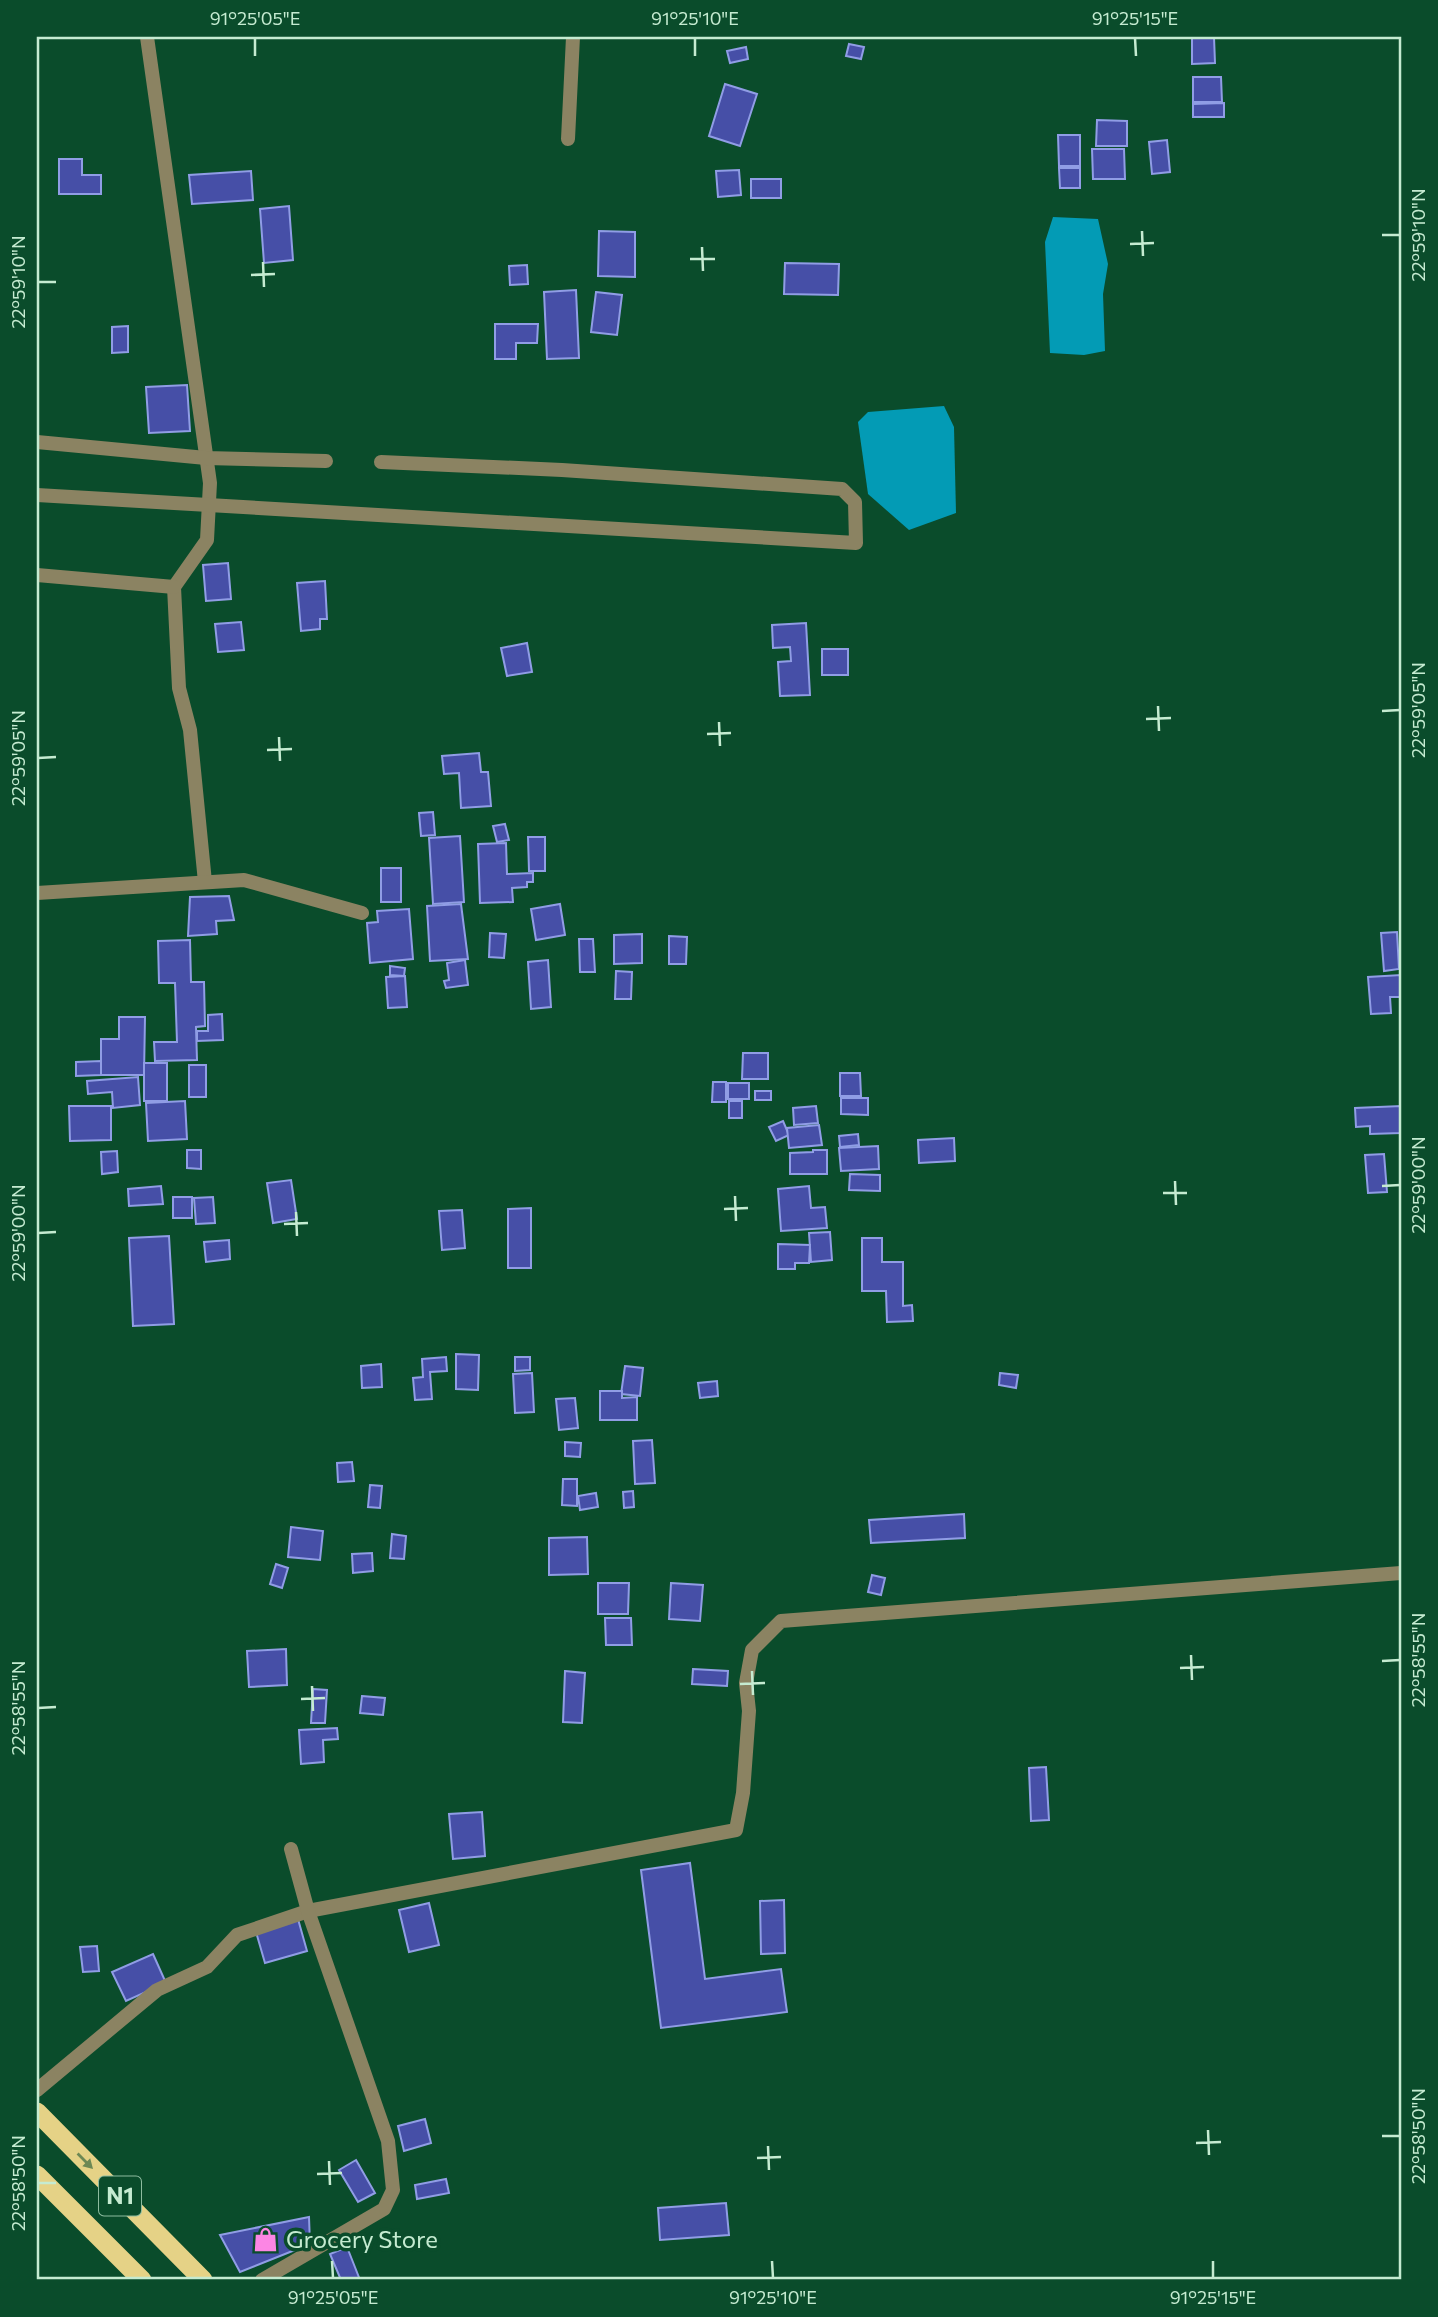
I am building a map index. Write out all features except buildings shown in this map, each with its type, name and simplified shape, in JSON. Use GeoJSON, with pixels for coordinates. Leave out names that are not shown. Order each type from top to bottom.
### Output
{"type":"FeatureCollection","features":[{"type":"Feature","properties":{"kind":"highway","name":"N1"},"geometry":{"type":"LineString","coordinates":[[37,2112],[203,2280]]}},
{"type":"Feature","properties":{"kind":"highway","name":"N1"},"geometry":{"type":"LineString","coordinates":[[37,2175],[142,2280]]}},
{"type":"Feature","properties":{"kind":"street"},"geometry":{"type":"LineString","coordinates":[[147,37],[210,483],[207,540],[174,587],[180,688],[190,730],[205,883]]}},
{"type":"Feature","properties":{"kind":"street"},"geometry":{"type":"LineString","coordinates":[[568,139],[573,37]]}},
{"type":"Feature","properties":{"kind":"street"},"geometry":{"type":"LineString","coordinates":[[37,442],[206,458],[326,461]]}},
{"type":"Feature","properties":{"kind":"street"},"geometry":{"type":"LineString","coordinates":[[37,495],[856,543],[855,502],[842,489],[575,470],[381,462]]}},
{"type":"Feature","properties":{"kind":"street"},"geometry":{"type":"LineString","coordinates":[[37,575],[174,587]]}},
{"type":"Feature","properties":{"kind":"street"},"geometry":{"type":"LineString","coordinates":[[37,893],[244,880],[362,913]]}},
{"type":"Feature","properties":{"kind":"street"},"geometry":{"type":"LineString","coordinates":[[37,2090],[157,1990],[207,1967],[237,1935],[308,1911],[736,1830],[743,1793],[749,1711],[746,1683],[752,1650],[781,1621],[1401,1573]]}},
{"type":"Feature","properties":{"kind":"street"},"geometry":{"type":"LineString","coordinates":[[262,2280],[384,2209],[394,2190],[388,2141],[308,1911],[291,1849]]}},
{"type":"Feature","properties":{"kind":"water"},"geometry":{"type":"Polygon","coordinates":[[[1053,217],[1098,219],[1108,264],[1103,294],[1105,351],[1084,355],[1050,353],[1045,242],[1053,217]]]}},
{"type":"Feature","properties":{"kind":"water"},"geometry":{"type":"Polygon","coordinates":[[[944,406],[954,427],[956,513],[909,530],[868,494],[858,422],[868,412],[944,406]]]}},
{"type":"Feature","properties":{"kind":"place","name":"Grocery Store"},"geometry":{"type":"Point","coordinates":[266,2240]}}]}
